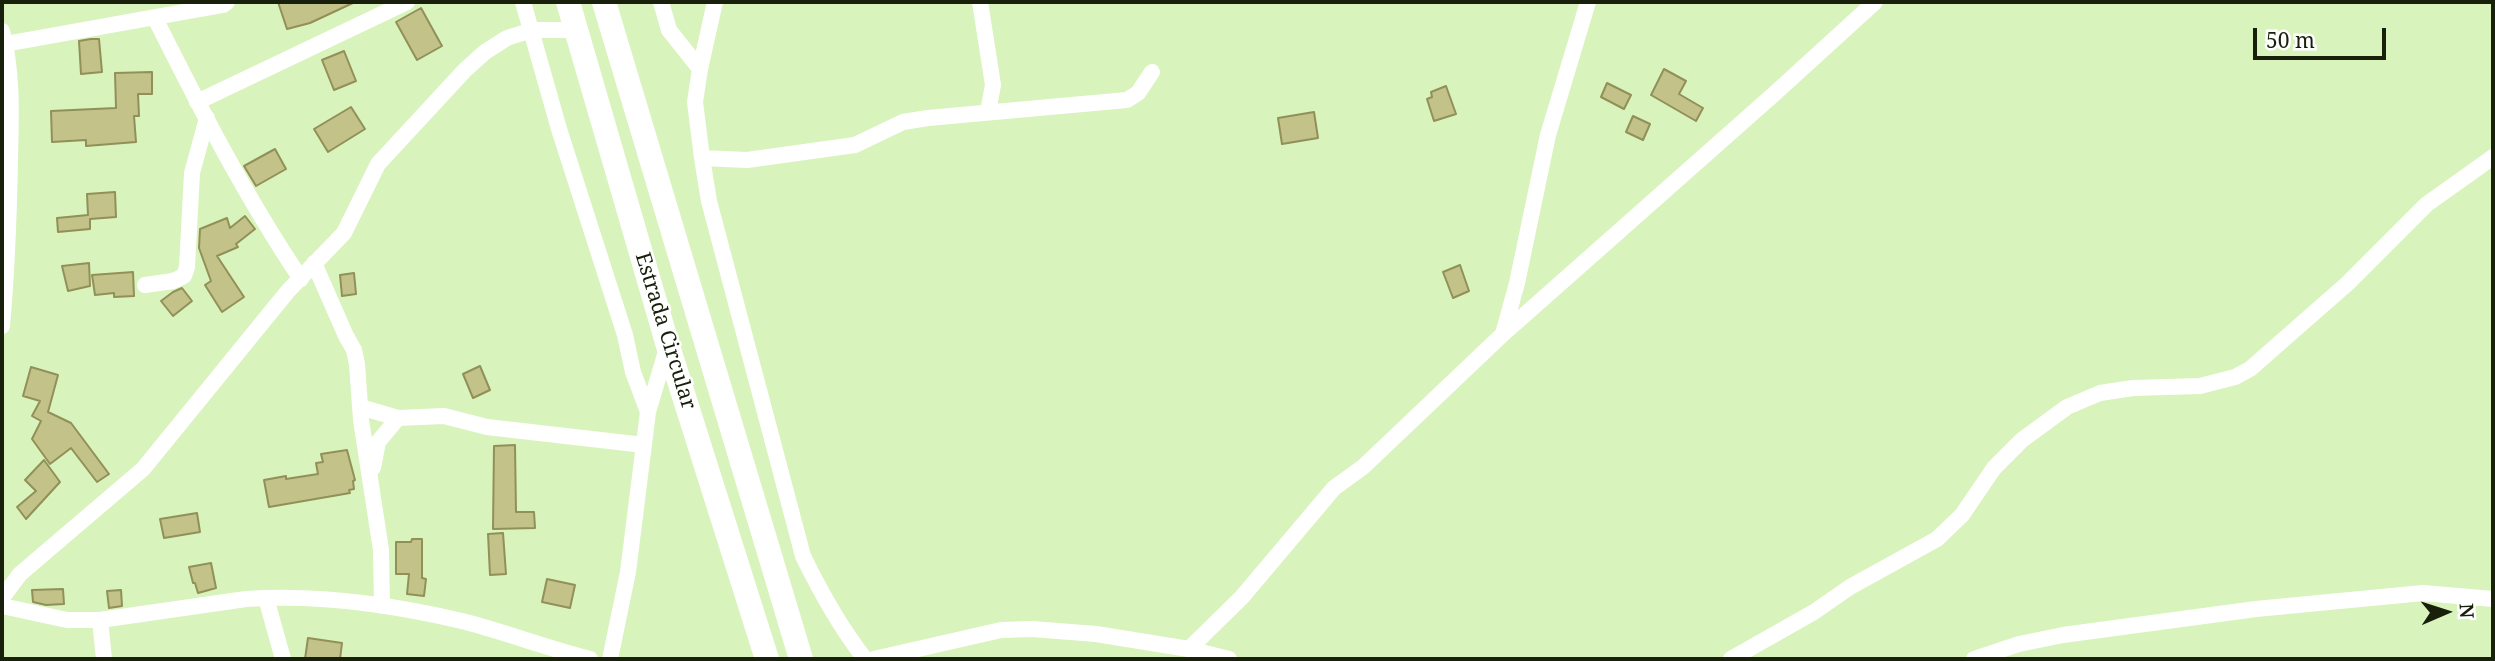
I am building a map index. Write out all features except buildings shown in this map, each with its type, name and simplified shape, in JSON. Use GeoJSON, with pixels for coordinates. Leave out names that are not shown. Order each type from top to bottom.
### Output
{"type":"FeatureCollection","features":[{"type":"Feature","properties":{"kind":"main road","name":"Estrada Circular"},"geometry":{"type":"LineString","coordinates":[[568,2],[668,346],[767,659]]}},
{"type":"Feature","properties":{"kind":"main road","name":"Estrada Circular"},"geometry":{"type":"LineString","coordinates":[[604,2],[801,659]]}},
{"type":"Feature","properties":{"kind":"street"},"geometry":{"type":"LineString","coordinates":[[2,326],[9,252],[4,37],[155,18],[227,2]]}},
{"type":"Feature","properties":{"kind":"street"},"geometry":{"type":"LineString","coordinates":[[197,102],[407,2]]}},
{"type":"Feature","properties":{"kind":"street"},"geometry":{"type":"LineString","coordinates":[[523,2],[559,129],[625,335],[633,372],[648,412]]}},
{"type":"Feature","properties":{"kind":"street"},"geometry":{"type":"LineString","coordinates":[[661,2],[669,30],[700,69]]}},
{"type":"Feature","properties":{"kind":"street"},"geometry":{"type":"LineString","coordinates":[[716,2],[695,102],[709,201],[803,556],[821,593],[847,636],[865,659]]}},
{"type":"Feature","properties":{"kind":"street"},"geometry":{"type":"LineString","coordinates":[[980,2],[993,85],[988,112]]}},
{"type":"Feature","properties":{"kind":"street"},"geometry":{"type":"LineString","coordinates":[[1503,334],[1517,283],[1548,135],[1588,2]]}},
{"type":"Feature","properties":{"kind":"street"},"geometry":{"type":"LineString","coordinates":[[1189,649],[1242,597],[1334,488],[1363,467],[1503,334],[1875,2]]}},
{"type":"Feature","properties":{"kind":"street"},"geometry":{"type":"LineString","coordinates":[[155,18],[264,225],[301,279]]}},
{"type":"Feature","properties":{"kind":"street"},"geometry":{"type":"LineString","coordinates":[[2,598],[20,574],[143,469],[288,291],[344,233],[378,164],[444,91],[485,52],[507,38],[531,30],[576,30]]}},
{"type":"Feature","properties":{"kind":"street"},"geometry":{"type":"LineString","coordinates":[[702,158],[747,160],[855,145],[902,122],[1127,100],[1138,93],[1152,72]]}},
{"type":"Feature","properties":{"kind":"street"},"geometry":{"type":"LineString","coordinates":[[145,285],[173,281],[184,276],[187,267],[192,173],[207,118]]}},
{"type":"Feature","properties":{"kind":"street"},"geometry":{"type":"LineString","coordinates":[[1731,659],[1814,612],[1850,587],[1937,540],[1962,515],[1994,468],[2022,440],[2067,407],[2100,393],[2133,388],[2200,386],[2235,377],[2250,369],[2348,283],[2427,204],[2493,157]]}},
{"type":"Feature","properties":{"kind":"street"},"geometry":{"type":"LineString","coordinates":[[314,263],[354,349],[381,551],[382,606]]}},
{"type":"Feature","properties":{"kind":"street"},"geometry":{"type":"LineString","coordinates":[[610,659],[628,572],[648,412],[668,346]]}},
{"type":"Feature","properties":{"kind":"street"},"geometry":{"type":"LineString","coordinates":[[360,407],[398,418],[444,416],[487,427],[644,445]]}},
{"type":"Feature","properties":{"kind":"street"},"geometry":{"type":"LineString","coordinates":[[371,481],[379,442],[398,418]]}},
{"type":"Feature","properties":{"kind":"street"},"geometry":{"type":"LineString","coordinates":[[1974,659],[2019,644],[2063,635],[2256,609],[2423,593],[2493,599]]}},
{"type":"Feature","properties":{"kind":"street"},"geometry":{"type":"LineString","coordinates":[[266,598],[283,659]]}},
{"type":"Feature","properties":{"kind":"street"},"geometry":{"type":"LineString","coordinates":[[2,606],[67,620],[100,620],[266,598],[382,606],[468,623],[590,659]]}},
{"type":"Feature","properties":{"kind":"street"},"geometry":{"type":"LineString","coordinates":[[100,620],[104,659]]}},
{"type":"Feature","properties":{"kind":"street"},"geometry":{"type":"LineString","coordinates":[[874,659],[1001,630],[1032,629],[1096,634],[1189,649],[1228,659]]}}]}
